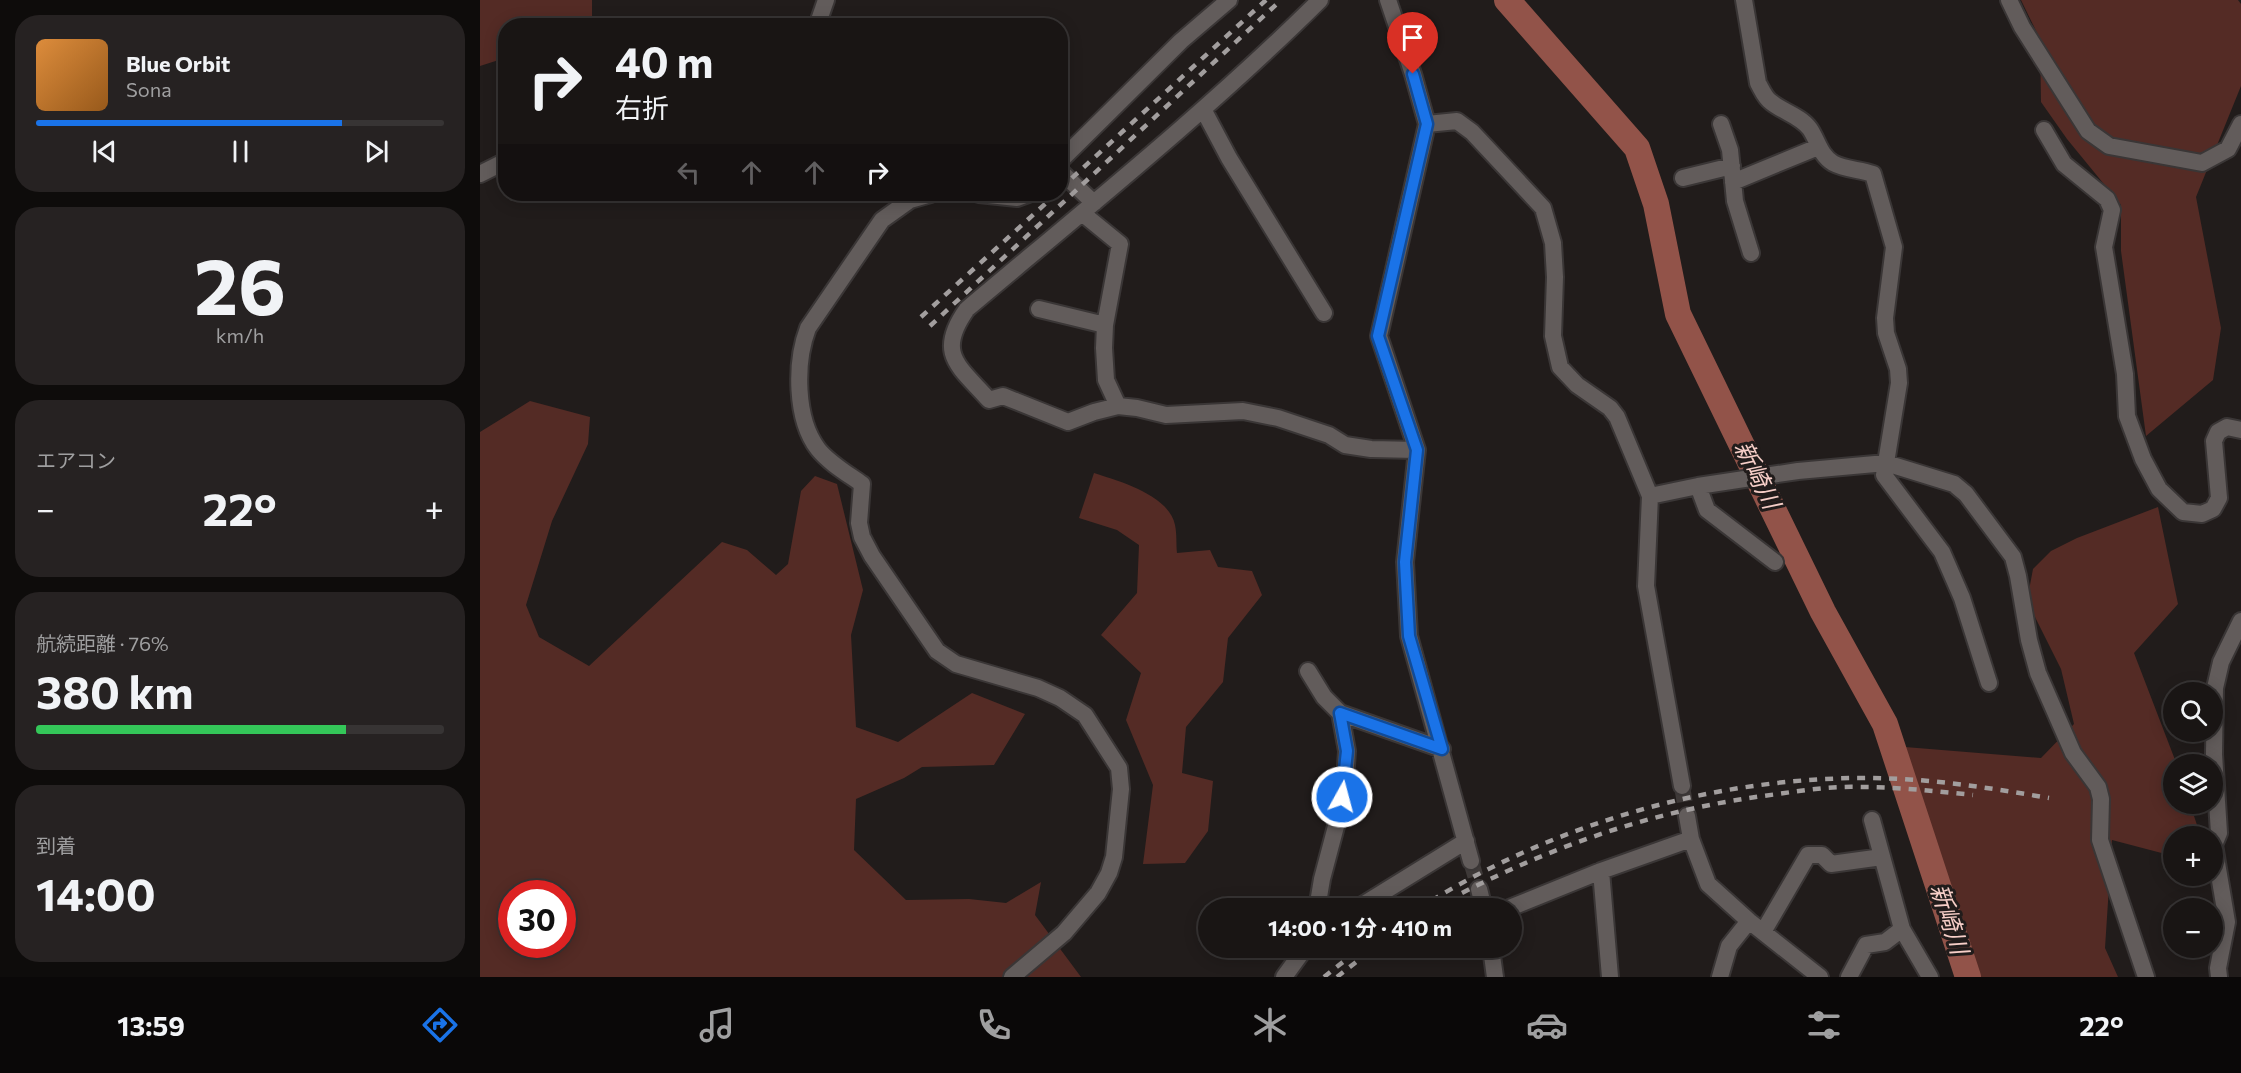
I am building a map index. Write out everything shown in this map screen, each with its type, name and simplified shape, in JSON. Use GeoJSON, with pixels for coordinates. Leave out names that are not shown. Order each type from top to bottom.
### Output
{"type":"FeatureCollection","features":[{"type":"Feature","properties":{"kind":"street"},"geometry":{"type":"LineString","coordinates":[[820,18],[826,0]]}},
{"type":"Feature","properties":{"kind":"street"},"geometry":{"type":"LineString","coordinates":[[1068,153],[1180,41],[1229,0]]}},
{"type":"Feature","properties":{"kind":"street"},"geometry":{"type":"LineString","coordinates":[[1320,0],[1203,109],[967,309],[951,340],[953,360],[989,400],[1003,396],[1068,422],[1118,406],[1166,415],[1243,411],[1329,435],[1345,445],[1371,449],[1417,450]]}},
{"type":"Feature","properties":{"kind":"street"},"geometry":{"type":"LineString","coordinates":[[1388,0],[1427,124],[1378,336],[1417,450],[1405,562],[1409,636],[1471,861]]}},
{"type":"Feature","properties":{"kind":"street"},"geometry":{"type":"LineString","coordinates":[[1744,0],[1758,83],[1770,102],[1809,128],[1818,147],[1830,161],[1843,168],[1861,169],[1873,174],[1894,247],[1885,318],[1886,333],[1898,369],[1899,383],[1884,475],[1941,552],[1962,598],[1989,683]]}},
{"type":"Feature","properties":{"kind":"street"},"geometry":{"type":"LineString","coordinates":[[2008,0],[2022,27],[2088,131],[2109,146],[2202,163],[2228,148],[2241,124]]}},
{"type":"Feature","properties":{"kind":"street"},"geometry":{"type":"LineString","coordinates":[[1203,109],[1228,158],[1324,313]]}},
{"type":"Feature","properties":{"kind":"street"},"geometry":{"type":"LineString","coordinates":[[1427,124],[1457,121],[1472,132],[1543,208],[1553,243],[1556,277],[1553,336],[1560,367],[1577,385],[1610,408],[1617,417],[1650,496],[1646,586],[1682,786]]}},
{"type":"Feature","properties":{"kind":"street"},"geometry":{"type":"LineString","coordinates":[[1721,124],[1730,150],[1736,201],[1751,253]]}},
{"type":"Feature","properties":{"kind":"street"},"geometry":{"type":"LineString","coordinates":[[2044,130],[2064,164],[2107,199],[2112,210],[2104,247],[2125,374],[2127,416],[2143,459],[2159,489],[2183,512],[2202,514],[2213,508],[2219,498],[2214,441],[2218,432],[2227,427],[2241,430]]}},
{"type":"Feature","properties":{"kind":"street"},"geometry":{"type":"LineString","coordinates":[[1683,178],[1732,174],[1818,147]]}},
{"type":"Feature","properties":{"kind":"street"},"geometry":{"type":"LineString","coordinates":[[480,174],[498,165]]}},
{"type":"Feature","properties":{"kind":"street"},"geometry":{"type":"LineString","coordinates":[[1068,182],[1120,244],[1105,325],[1106,380],[1118,406]]}},
{"type":"Feature","properties":{"kind":"street"},"geometry":{"type":"LineString","coordinates":[[909,201],[882,220],[808,328],[802,344],[799,398],[808,431],[819,450],[862,484],[859,523],[862,537],[872,556],[937,651],[956,664],[1038,688],[1060,698],[1085,715],[1119,768],[1120,800],[1114,856],[1109,873],[1098,893],[1064,933],[1012,977]]}},
{"type":"Feature","properties":{"kind":"street"},"geometry":{"type":"LineString","coordinates":[[1039,309],[1105,325]]}},
{"type":"Feature","properties":{"kind":"street"},"geometry":{"type":"LineString","coordinates":[[1650,496],[1785,473],[1887,464],[1954,484],[1966,494],[2013,557],[2029,640],[2038,673],[2073,753],[2098,788],[2101,799],[2100,840],[2146,977]]}},
{"type":"Feature","properties":{"kind":"street"},"geometry":{"type":"LineString","coordinates":[[1698,486],[1707,510],[1775,562]]}},
{"type":"Feature","properties":{"kind":"street"},"geometry":{"type":"LineString","coordinates":[[2219,977],[2218,968],[2227,922],[2214,845],[2219,833],[2214,754],[2216,688],[2221,662],[2241,621]]}},
{"type":"Feature","properties":{"kind":"street"},"geometry":{"type":"LineString","coordinates":[[1308,671],[1324,697],[1340,713],[1442,749]]}},
{"type":"Feature","properties":{"kind":"street"},"geometry":{"type":"LineString","coordinates":[[1319,898],[1345,780],[1347,751],[1340,713]]}},
{"type":"Feature","properties":{"kind":"street"},"geometry":{"type":"LineString","coordinates":[[1687,816],[1691,839],[1708,884],[1749,921],[1820,977]]}},
{"type":"Feature","properties":{"kind":"street"},"geometry":{"type":"LineString","coordinates":[[1872,820],[1902,928],[1930,977]]}},
{"type":"Feature","properties":{"kind":"street"},"geometry":{"type":"LineString","coordinates":[[1522,903],[1601,871],[1691,839]]}},
{"type":"Feature","properties":{"kind":"street"},"geometry":{"type":"LineString","coordinates":[[1374,898],[1466,842]]}},
{"type":"Feature","properties":{"kind":"street"},"geometry":{"type":"LineString","coordinates":[[1763,932],[1808,855],[1822,855],[1832,864],[1882,857]]}},
{"type":"Feature","properties":{"kind":"street"},"geometry":{"type":"LineString","coordinates":[[1601,871],[1610,977]]}},
{"type":"Feature","properties":{"kind":"street"},"geometry":{"type":"LineString","coordinates":[[1479,889],[1481,898]]}},
{"type":"Feature","properties":{"kind":"street"},"geometry":{"type":"LineString","coordinates":[[1720,977],[1729,946],[1749,921]]}},
{"type":"Feature","properties":{"kind":"street"},"geometry":{"type":"LineString","coordinates":[[1849,977],[1866,945],[1885,942],[1902,928]]}},
{"type":"Feature","properties":{"kind":"street"},"geometry":{"type":"LineString","coordinates":[[1284,977],[1298,958]]}},
{"type":"Feature","properties":{"kind":"street"},"geometry":{"type":"LineString","coordinates":[[1493,958],[1496,977]]}},
{"type":"Feature","properties":{"kind":"shaded area"},"geometry":{"type":"Polygon","coordinates":[[[480,0],[592,0],[592,18],[498,18],[498,60],[480,66],[480,0]]]}},
{"type":"Feature","properties":{"kind":"shaded area"},"geometry":{"type":"Polygon","coordinates":[[[2021,0],[2238,0],[2241,4],[2241,86],[2196,197],[2221,328],[2213,380],[2146,436],[2121,251],[2121,205],[2067,139],[2041,102],[2040,39],[2021,0]]]}},
{"type":"Feature","properties":{"kind":"shaded area"},"geometry":{"type":"Polygon","coordinates":[[[530,401],[590,417],[588,444],[552,521],[526,605],[539,637],[589,666],[722,542],[747,550],[776,575],[788,564],[801,491],[815,476],[837,484],[863,590],[851,635],[856,727],[898,742],[972,693],[1025,714],[994,765],[922,767],[904,778],[856,799],[854,850],[906,900],[969,899],[1006,903],[1041,882],[1035,915],[1081,977],[480,977],[480,432],[530,401]]]}},
{"type":"Feature","properties":{"kind":"shaded area"},"geometry":{"type":"Polygon","coordinates":[[[1094,473],[1142,491],[1163,505],[1171,514],[1175,525],[1177,553],[1210,550],[1218,567],[1252,571],[1262,595],[1228,638],[1223,682],[1186,727],[1182,773],[1213,781],[1208,831],[1185,863],[1143,864],[1153,785],[1126,720],[1141,673],[1101,635],[1137,593],[1139,545],[1117,530],[1079,518],[1094,473]]]}},
{"type":"Feature","properties":{"kind":"shaded area"},"geometry":{"type":"Polygon","coordinates":[[[2158,507],[2178,604],[2134,653],[2163,729],[2163,742],[2168,742],[2173,754],[2163,754],[2163,814],[2193,814],[2197,826],[2163,826],[2163,853],[2112,840],[2105,948],[2118,977],[1978,977],[1905,747],[2041,758],[2074,724],[2061,669],[2027,601],[2033,569],[2051,551],[2077,538],[2158,507]]]}},
{"type":"Feature","properties":{"kind":"waterway","name":"新崎川"},"geometry":{"type":"LineString","coordinates":[[1507,0],[1637,148],[1656,204],[1678,314],[1823,612],[1885,724],[1968,977]]}},
{"type":"Feature","properties":{"kind":"tunnel"},"geometry":{"type":"LineString","coordinates":[[1682,786],[1687,816]]}},
{"type":"Feature","properties":{"kind":"tunnel"},"geometry":{"type":"LineString","coordinates":[[1471,861],[1479,889]]}},
{"type":"Feature","properties":{"kind":"railway"},"geometry":{"type":"LineString","coordinates":[[1068,182],[1266,0]]}},
{"type":"Feature","properties":{"kind":"railway"},"geometry":{"type":"LineString","coordinates":[[1068,198],[1281,0]]}},
{"type":"Feature","properties":{"kind":"railway"},"geometry":{"type":"LineString","coordinates":[[921,317],[1048,201]]}},
{"type":"Feature","properties":{"kind":"railway"},"geometry":{"type":"LineString","coordinates":[[930,326],[1065,201]]}},
{"type":"Feature","properties":{"kind":"railway"},"geometry":{"type":"LineString","coordinates":[[1437,898],[1519,854],[1573,832],[1684,799],[1741,788],[1799,781],[1880,778],[1953,783],[2049,798]]}},
{"type":"Feature","properties":{"kind":"railway"},"geometry":{"type":"LineString","coordinates":[[1462,893],[1538,858],[1615,829],[1736,800],[1850,787],[1902,788],[1973,795]]}},
{"type":"Feature","properties":{"kind":"railway"},"geometry":{"type":"LineString","coordinates":[[1337,977],[1361,958]]}},
{"type":"Feature","properties":{"kind":"railway"},"geometry":{"type":"LineString","coordinates":[[1324,977],[1343,962]]}},
{"type":"Feature","properties":{"kind":"route"},"geometry":{"type":"LineString","coordinates":[[1342,797],[1347,751],[1340,713],[1442,749],[1409,636],[1405,562],[1417,450],[1378,336],[1427,124],[1413,74]]}}]}
